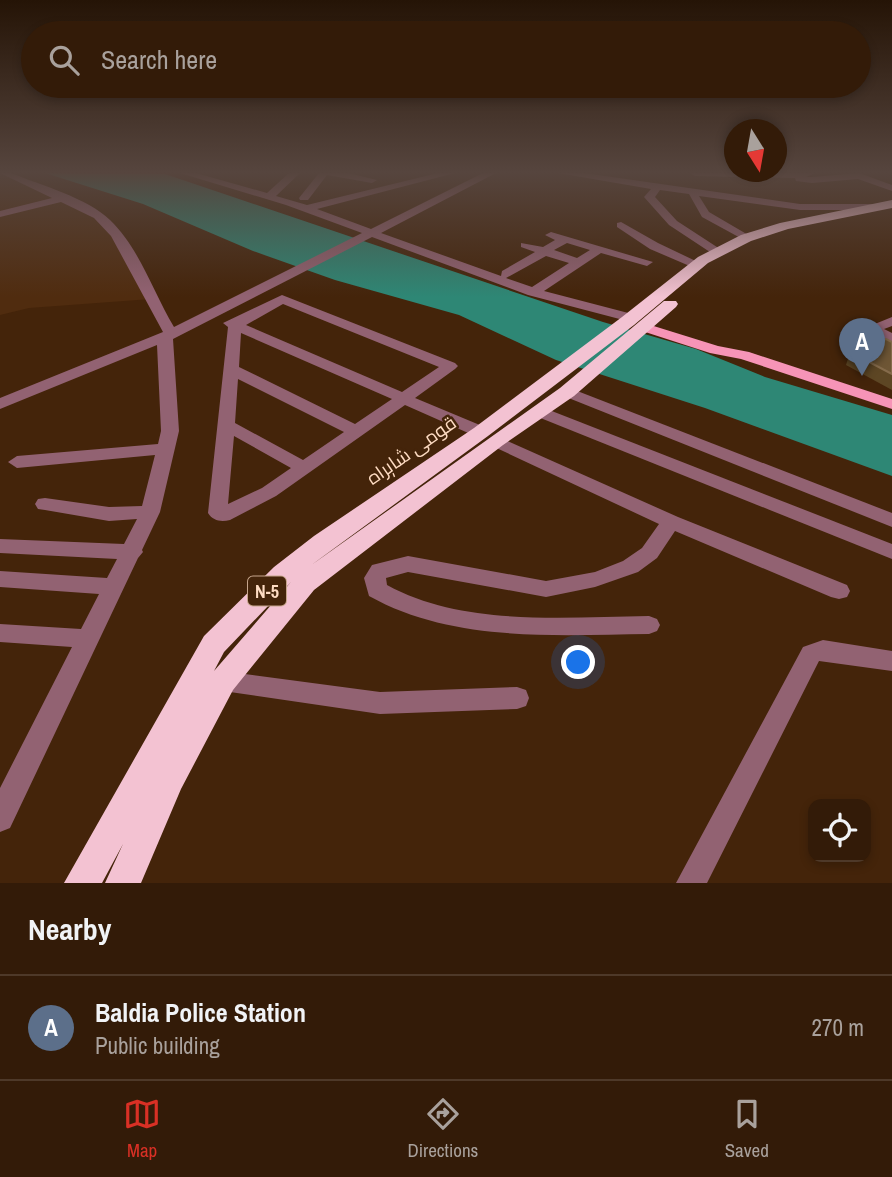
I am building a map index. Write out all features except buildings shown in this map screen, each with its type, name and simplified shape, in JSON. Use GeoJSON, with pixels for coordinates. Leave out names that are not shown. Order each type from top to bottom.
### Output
{"type":"FeatureCollection","features":[{"type":"Feature","properties":{"kind":"highway","name":"قومی شاہراہ"},"geometry":{"type":"LineString","coordinates":[[82,883],[214,644],[284,574],[333,549],[556,387],[639,323],[716,252],[747,238],[785,226],[848,214]]}},
{"type":"Feature","properties":{"kind":"highway","name":"قومی شاہراہ"},"geometry":{"type":"LineString","coordinates":[[639,323],[703,266],[757,244],[862,214]]}},
{"type":"Feature","properties":{"kind":"highway","name":"قومی شاہراہ"},"geometry":{"type":"LineString","coordinates":[[489,436],[538,411],[556,387]]}},
{"type":"Feature","properties":{"kind":"highway","name":"قومی شاہراہ"},"geometry":{"type":"LineString","coordinates":[[123,883],[169,780],[223,681],[333,549]]}},
{"type":"Feature","properties":{"kind":"main road"},"geometry":{"type":"LineString","coordinates":[[639,323],[715,350],[744,355],[892,404]]}},
{"type":"Feature","properties":{"kind":"street"},"geometry":{"type":"LineString","coordinates":[[93,214],[103,219],[135,263],[169,334]]}},
{"type":"Feature","properties":{"kind":"street"},"geometry":{"type":"LineString","coordinates":[[328,214],[369,233],[533,292],[639,323]]}},
{"type":"Feature","properties":{"kind":"street"},"geometry":{"type":"LineString","coordinates":[[0,404],[210,315],[407,214]]}},
{"type":"Feature","properties":{"kind":"street"},"geometry":{"type":"LineString","coordinates":[[663,214],[716,252]]}},
{"type":"Feature","properties":{"kind":"street"},"geometry":{"type":"LineString","coordinates":[[707,214],[747,238]]}},
{"type":"Feature","properties":{"kind":"street"},"geometry":{"type":"LineString","coordinates":[[621,225],[653,246],[703,266]]}},
{"type":"Feature","properties":{"kind":"street"},"geometry":{"type":"LineString","coordinates":[[551,235],[647,262]]}},
{"type":"Feature","properties":{"kind":"street"},"geometry":{"type":"LineString","coordinates":[[506,274],[565,239]]}},
{"type":"Feature","properties":{"kind":"street"},"geometry":{"type":"LineString","coordinates":[[525,245],[578,262]]}},
{"type":"Feature","properties":{"kind":"street"},"geometry":{"type":"LineString","coordinates":[[533,292],[600,248]]}},
{"type":"Feature","properties":{"kind":"street"},"geometry":{"type":"LineString","coordinates":[[282,299],[450,366],[269,492],[231,513],[218,513],[235,325],[282,299]]}},
{"type":"Feature","properties":{"kind":"street"},"geometry":{"type":"LineString","coordinates":[[210,315],[489,436],[671,522],[839,591]]}},
{"type":"Feature","properties":{"kind":"street"},"geometry":{"type":"LineString","coordinates":[[892,321],[872,328],[892,339]]}},
{"type":"Feature","properties":{"kind":"street"},"geometry":{"type":"LineString","coordinates":[[0,818],[86,639],[133,552],[150,512],[170,432],[164,341],[169,334]]}},
{"type":"Feature","properties":{"kind":"street"},"geometry":{"type":"LineString","coordinates":[[231,369],[356,431]]}},
{"type":"Feature","properties":{"kind":"street"},"geometry":{"type":"LineString","coordinates":[[556,387],[892,520]]}},
{"type":"Feature","properties":{"kind":"street"},"geometry":{"type":"LineString","coordinates":[[538,411],[892,552]]}},
{"type":"Feature","properties":{"kind":"street"},"geometry":{"type":"LineString","coordinates":[[226,425],[303,467]]}},
{"type":"Feature","properties":{"kind":"street"},"geometry":{"type":"LineString","coordinates":[[17,462],[166,449]]}},
{"type":"Feature","properties":{"kind":"street"},"geometry":{"type":"LineString","coordinates":[[45,504],[109,514],[150,512]]}},
{"type":"Feature","properties":{"kind":"street"},"geometry":{"type":"LineString","coordinates":[[649,625],[523,625],[454,618],[392,602],[377,590],[375,578],[380,570],[408,564],[547,589],[569,585],[622,570],[643,560],[671,522]]}},
{"type":"Feature","properties":{"kind":"street"},"geometry":{"type":"LineString","coordinates":[[0,546],[133,552]]}},
{"type":"Feature","properties":{"kind":"street"},"geometry":{"type":"LineString","coordinates":[[0,579],[113,587]]}},
{"type":"Feature","properties":{"kind":"street"},"geometry":{"type":"LineString","coordinates":[[0,633],[86,639]]}},
{"type":"Feature","properties":{"kind":"street"},"geometry":{"type":"LineString","coordinates":[[691,883],[811,654],[823,649],[892,661]]}},
{"type":"Feature","properties":{"kind":"street"},"geometry":{"type":"LineString","coordinates":[[223,681],[380,703],[517,698]]}},
{"type":"Feature","properties":{"kind":"shaded area"},"geometry":{"type":"Polygon","coordinates":[[[0,214],[91,214],[104,220],[151,299],[29,308],[0,315],[0,214]]]}},
{"type":"Feature","properties":{"kind":"water"},"geometry":{"type":"Polygon","coordinates":[[[167,214],[284,214],[603,322],[696,349],[765,377],[892,415],[892,476],[705,408],[556,360],[459,315],[335,280],[253,251],[167,214]]]}},
{"type":"Feature","properties":{"kind":"place","name":"Baldia Police Station"},"geometry":{"type":"Point","coordinates":[862,376]}}]}
